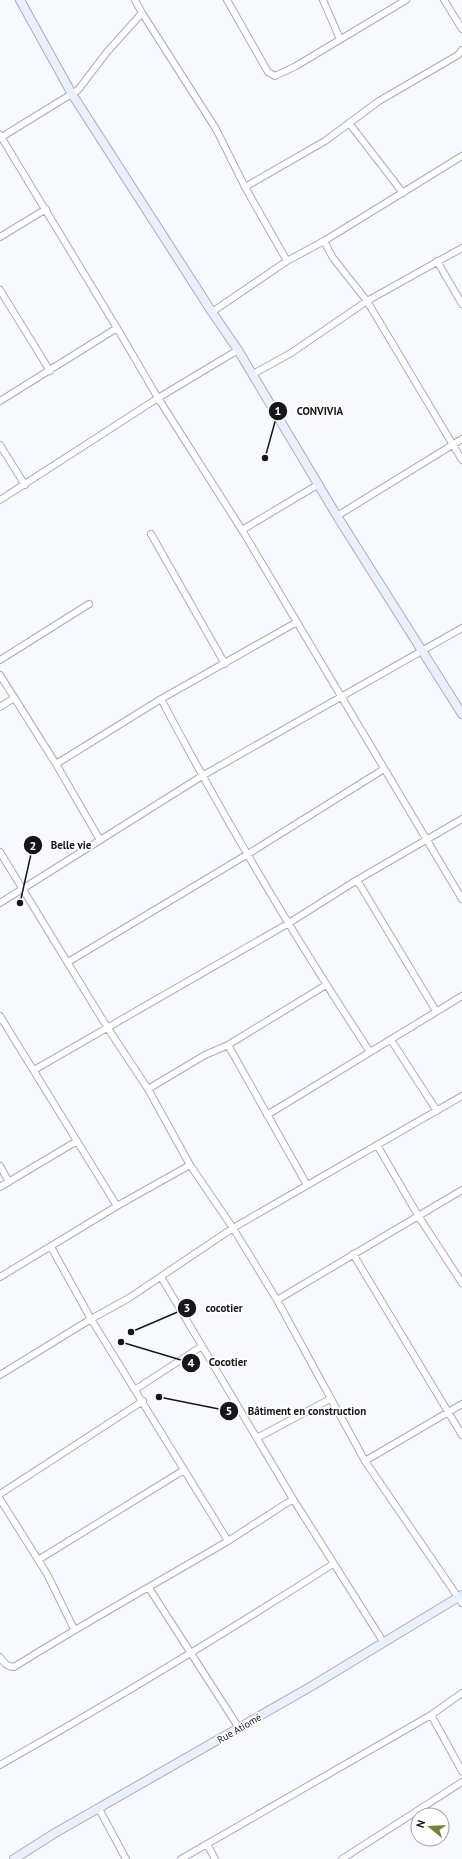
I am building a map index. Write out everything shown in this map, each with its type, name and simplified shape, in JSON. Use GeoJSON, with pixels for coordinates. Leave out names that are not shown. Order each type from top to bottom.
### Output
{"type":"FeatureCollection","features":[{"type":"Feature","properties":{"kind":"street"},"geometry":{"type":"LineString","coordinates":[[20,0],[72,94],[238,350],[337,516],[462,714]]}},
{"type":"Feature","properties":{"kind":"street"},"geometry":{"type":"LineString","coordinates":[[136,0],[142,13],[216,129],[245,187],[287,261]]}},
{"type":"Feature","properties":{"kind":"street"},"geometry":{"type":"LineString","coordinates":[[227,0],[268,72],[275,76],[296,66],[406,0]]}},
{"type":"Feature","properties":{"kind":"street"},"geometry":{"type":"LineString","coordinates":[[323,0],[340,39]]}},
{"type":"Feature","properties":{"kind":"street"},"geometry":{"type":"LineString","coordinates":[[444,0],[462,29]]}},
{"type":"Feature","properties":{"kind":"street"},"geometry":{"type":"LineString","coordinates":[[142,13],[107,52],[83,85],[72,94],[0,137],[46,209],[158,398],[242,530],[462,899]]}},
{"type":"Feature","properties":{"kind":"street"},"geometry":{"type":"LineString","coordinates":[[245,187],[325,141],[380,102],[458,55],[462,50]]}},
{"type":"Feature","properties":{"kind":"street"},"geometry":{"type":"LineString","coordinates":[[349,123],[402,193]]}},
{"type":"Feature","properties":{"kind":"street"},"geometry":{"type":"LineString","coordinates":[[212,312],[287,261],[324,241],[462,156]]}},
{"type":"Feature","properties":{"kind":"street"},"geometry":{"type":"LineString","coordinates":[[0,237],[46,209]]}},
{"type":"Feature","properties":{"kind":"street"},"geometry":{"type":"LineString","coordinates":[[324,241],[333,258],[366,301],[462,460]]}},
{"type":"Feature","properties":{"kind":"street"},"geometry":{"type":"LineString","coordinates":[[253,374],[291,353],[366,301],[462,248]]}},
{"type":"Feature","properties":{"kind":"street"},"geometry":{"type":"LineString","coordinates":[[437,261],[462,304]]}},
{"type":"Feature","properties":{"kind":"street"},"geometry":{"type":"LineString","coordinates":[[0,290],[50,371]]}},
{"type":"Feature","properties":{"kind":"street"},"geometry":{"type":"LineString","coordinates":[[0,401],[117,328]]}},
{"type":"Feature","properties":{"kind":"street"},"geometry":{"type":"LineString","coordinates":[[0,500],[26,485],[158,398],[238,350]]}},
{"type":"Feature","properties":{"kind":"street"},"geometry":{"type":"LineString","coordinates":[[337,516],[462,439]]}},
{"type":"Feature","properties":{"kind":"street"},"geometry":{"type":"LineString","coordinates":[[0,445],[26,485]]}},
{"type":"Feature","properties":{"kind":"street"},"geometry":{"type":"LineString","coordinates":[[242,530],[319,484]]}},
{"type":"Feature","properties":{"kind":"street"},"geometry":{"type":"LineString","coordinates":[[151,534],[225,664]]}},
{"type":"Feature","properties":{"kind":"street"},"geometry":{"type":"LineString","coordinates":[[0,660],[88,604]]}},
{"type":"Feature","properties":{"kind":"street"},"geometry":{"type":"LineString","coordinates":[[56,764],[161,699],[297,622]]}},
{"type":"Feature","properties":{"kind":"street"},"geometry":{"type":"LineString","coordinates":[[0,903],[202,776],[462,628]]}},
{"type":"Feature","properties":{"kind":"street"},"geometry":{"type":"LineString","coordinates":[[0,675],[56,764],[100,840]]}},
{"type":"Feature","properties":{"kind":"street"},"geometry":{"type":"LineString","coordinates":[[0,707],[14,698]]}},
{"type":"Feature","properties":{"kind":"street"},"geometry":{"type":"LineString","coordinates":[[161,699],[202,776],[248,854],[326,985],[370,1052]]}},
{"type":"Feature","properties":{"kind":"street"},"geometry":{"type":"LineString","coordinates":[[68,962],[248,854],[384,769]]}},
{"type":"Feature","properties":{"kind":"street"},"geometry":{"type":"LineString","coordinates":[[34,1070],[289,922],[357,880],[462,819]]}},
{"type":"Feature","properties":{"kind":"street"},"geometry":{"type":"LineString","coordinates":[[0,852],[107,1027],[148,1089],[190,1165],[233,1228],[277,1300],[365,1461],[410,1530],[461,1598]]}},
{"type":"Feature","properties":{"kind":"street"},"geometry":{"type":"LineString","coordinates":[[357,880],[436,1011]]}},
{"type":"Feature","properties":{"kind":"street"},"geometry":{"type":"LineString","coordinates":[[148,1089],[205,1055],[228,1045],[326,985]]}},
{"type":"Feature","properties":{"kind":"street"},"geometry":{"type":"LineString","coordinates":[[267,1115],[462,996]]}},
{"type":"Feature","properties":{"kind":"street"},"geometry":{"type":"LineString","coordinates":[[0,1016],[117,1206]]}},
{"type":"Feature","properties":{"kind":"street"},"geometry":{"type":"LineString","coordinates":[[391,1040],[437,1111]]}},
{"type":"Feature","properties":{"kind":"street"},"geometry":{"type":"LineString","coordinates":[[228,1045],[307,1185]]}},
{"type":"Feature","properties":{"kind":"street"},"geometry":{"type":"LineString","coordinates":[[0,1375],[91,1319],[129,1298],[233,1228],[462,1096]]}},
{"type":"Feature","properties":{"kind":"street"},"geometry":{"type":"LineString","coordinates":[[0,1187],[77,1141]]}},
{"type":"Feature","properties":{"kind":"street"},"geometry":{"type":"LineString","coordinates":[[377,1145],[419,1217],[462,1283]]}},
{"type":"Feature","properties":{"kind":"street"},"geometry":{"type":"LineString","coordinates":[[0,1277],[117,1206],[190,1165]]}},
{"type":"Feature","properties":{"kind":"street"},"geometry":{"type":"LineString","coordinates":[[0,1166],[9,1182]]}},
{"type":"Feature","properties":{"kind":"street"},"geometry":{"type":"LineString","coordinates":[[277,1300],[353,1254],[419,1217],[462,1190]]}},
{"type":"Feature","properties":{"kind":"street"},"geometry":{"type":"LineString","coordinates":[[51,1247],[91,1319],[136,1389],[228,1540]]}},
{"type":"Feature","properties":{"kind":"street"},"geometry":{"type":"LineString","coordinates":[[353,1254],[462,1435]]}},
{"type":"Feature","properties":{"kind":"street"},"geometry":{"type":"LineString","coordinates":[[161,1277],[293,1499],[384,1643]]}},
{"type":"Feature","properties":{"kind":"street"},"geometry":{"type":"LineString","coordinates":[[136,1389],[202,1346]]}},
{"type":"Feature","properties":{"kind":"street"},"geometry":{"type":"LineString","coordinates":[[257,1438],[330,1399]]}},
{"type":"Feature","properties":{"kind":"street"},"geometry":{"type":"LineString","coordinates":[[0,1494],[142,1401]]}},
{"type":"Feature","properties":{"kind":"street"},"geometry":{"type":"LineString","coordinates":[[365,1461],[462,1404]]}},
{"type":"Feature","properties":{"kind":"street"},"geometry":{"type":"LineString","coordinates":[[38,1560],[184,1470]]}},
{"type":"Feature","properties":{"kind":"street"},"geometry":{"type":"LineString","coordinates":[[0,1499],[47,1574],[74,1630]]}},
{"type":"Feature","properties":{"kind":"street"},"geometry":{"type":"LineString","coordinates":[[0,1657],[9,1667],[14,1667],[74,1630],[149,1588],[293,1499]]}},
{"type":"Feature","properties":{"kind":"street"},"geometry":{"type":"LineString","coordinates":[[0,1766],[191,1653],[333,1564]]}},
{"type":"Feature","properties":{"kind":"street"},"geometry":{"type":"LineString","coordinates":[[149,1588],[239,1728]]}},
{"type":"Feature","properties":{"kind":"street","name":"Rue Atiomé"},"geometry":{"type":"LineString","coordinates":[[14,1859],[461,1598]]}},
{"type":"Feature","properties":{"kind":"street"},"geometry":{"type":"LineString","coordinates":[[181,1859],[431,1715],[462,1693]]}},
{"type":"Feature","properties":{"kind":"street"},"geometry":{"type":"LineString","coordinates":[[431,1715],[462,1771]]}},
{"type":"Feature","properties":{"kind":"street"},"geometry":{"type":"LineString","coordinates":[[342,1859],[462,1782]]}},
{"type":"Feature","properties":{"kind":"street"},"geometry":{"type":"LineString","coordinates":[[99,1808],[126,1859]]}},
{"type":"Feature","properties":{"kind":"street"},"geometry":{"type":"LineString","coordinates":[[207,1844],[215,1859]]}},
{"type":"Feature","properties":{"kind":"place","name":"CONVIVIA"},"geometry":{"type":"Point","coordinates":[265,458]}},
{"type":"Feature","properties":{"kind":"place","name":"Belle vie"},"geometry":{"type":"Point","coordinates":[20,903]}},
{"type":"Feature","properties":{"kind":"place","name":"cocotier"},"geometry":{"type":"Point","coordinates":[131,1332]}},
{"type":"Feature","properties":{"kind":"place","name":"Cocotier"},"geometry":{"type":"Point","coordinates":[121,1342]}},
{"type":"Feature","properties":{"kind":"place","name":"Bâtiment en construction"},"geometry":{"type":"Point","coordinates":[159,1397]}}]}
